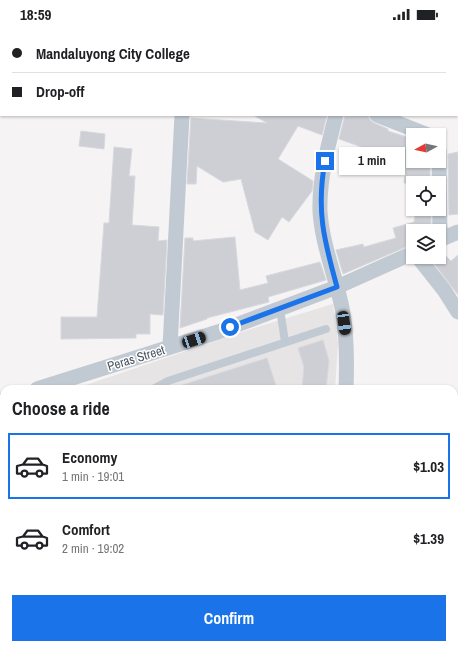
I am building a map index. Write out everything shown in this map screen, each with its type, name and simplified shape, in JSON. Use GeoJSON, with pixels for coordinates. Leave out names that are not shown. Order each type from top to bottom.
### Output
{"type":"FeatureCollection","features":[{"type":"Feature","properties":{"kind":"street"},"geometry":{"type":"LineString","coordinates":[[170,347],[182,116]]}},
{"type":"Feature","properties":{"kind":"street"},"geometry":{"type":"LineString","coordinates":[[336,116],[321,182],[320,211],[324,241],[337,287],[347,345],[346,385]]}},
{"type":"Feature","properties":{"kind":"street"},"geometry":{"type":"LineString","coordinates":[[380,116],[410,128]]}},
{"type":"Feature","properties":{"kind":"street"},"geometry":{"type":"LineString","coordinates":[[439,168],[439,224]]}},
{"type":"Feature","properties":{"kind":"street"},"geometry":{"type":"LineString","coordinates":[[446,236],[458,232]]}},
{"type":"Feature","properties":{"kind":"street","name":"Peras Street"},"geometry":{"type":"LineString","coordinates":[[50,385],[170,347],[280,309],[337,287],[406,256]]}},
{"type":"Feature","properties":{"kind":"street"},"geometry":{"type":"LineString","coordinates":[[424,264],[444,290],[458,312]]}},
{"type":"Feature","properties":{"kind":"lane"},"geometry":{"type":"LineString","coordinates":[[280,309],[285,342]]}},
{"type":"Feature","properties":{"kind":"lane"},"geometry":{"type":"LineString","coordinates":[[160,385],[168,381],[326,329]]}},
{"type":"Feature","properties":{"kind":"shaded area"},"geometry":{"type":"Polygon","coordinates":[[[333,304],[338,343],[335,385],[86,385],[251,329],[333,304]]]}},
{"type":"Feature","properties":{"kind":"building"},"geometry":{"type":"Polygon","coordinates":[[[255,116],[327,116],[322,135],[298,126],[278,159],[313,181],[312,191],[289,222],[282,217],[268,240],[255,232],[241,179],[223,182],[197,166],[196,184],[187,184],[191,118],[267,123],[255,116]]]}},
{"type":"Feature","properties":{"kind":"building"},"geometry":{"type":"Polygon","coordinates":[[[345,116],[368,116],[370,120],[388,129],[388,131],[406,137],[406,168],[430,168],[430,176],[406,176],[406,183],[404,183],[405,171],[368,167],[370,150],[339,139],[345,116]]]}},
{"type":"Feature","properties":{"kind":"building"},"geometry":{"type":"Polygon","coordinates":[[[81,131],[105,134],[104,149],[79,146],[81,131]]]}},
{"type":"Feature","properties":{"kind":"building"},"geometry":{"type":"Polygon","coordinates":[[[114,147],[132,149],[129,176],[135,176],[132,225],[159,227],[158,241],[167,240],[163,315],[150,314],[150,334],[136,334],[136,338],[61,339],[61,317],[97,317],[104,223],[109,223],[114,147]]]}},
{"type":"Feature","properties":{"kind":"building"},"geometry":{"type":"Polygon","coordinates":[[[458,152],[458,214],[449,215],[448,154],[458,152]]]}},
{"type":"Feature","properties":{"kind":"building"},"geometry":{"type":"Polygon","coordinates":[[[415,216],[431,216],[431,224],[407,224],[414,222],[415,216]]]}},
{"type":"Feature","properties":{"kind":"building"},"geometry":{"type":"Polygon","coordinates":[[[406,224],[406,247],[343,274],[336,250],[363,244],[364,247],[396,238],[393,228],[406,224]]]}},
{"type":"Feature","properties":{"kind":"building"},"geometry":{"type":"Polygon","coordinates":[[[235,237],[240,290],[268,283],[266,276],[320,262],[326,280],[268,297],[269,302],[207,318],[180,328],[185,238],[193,238],[193,241],[235,237]]]}},
{"type":"Feature","properties":{"kind":"building"},"geometry":{"type":"Polygon","coordinates":[[[458,255],[458,295],[434,264],[446,264],[446,256],[451,261],[458,255]]]}},
{"type":"Feature","properties":{"kind":"building"},"geometry":{"type":"Polygon","coordinates":[[[323,340],[329,361],[326,385],[302,385],[304,367],[298,348],[323,340]]]}},
{"type":"Feature","properties":{"kind":"building"},"geometry":{"type":"Polygon","coordinates":[[[267,358],[276,385],[182,385],[267,358]]]}},
{"type":"Feature","properties":{"kind":"route"},"geometry":{"type":"LineString","coordinates":[[230,327],[337,287],[324,241],[320,211],[321,182],[325,161]]}}]}
